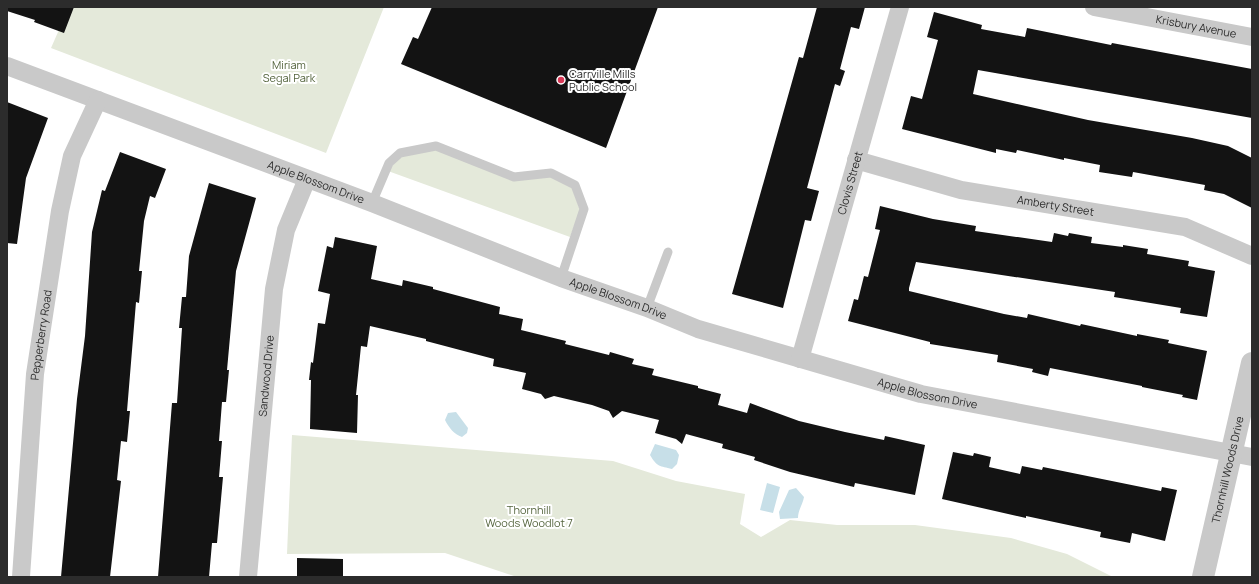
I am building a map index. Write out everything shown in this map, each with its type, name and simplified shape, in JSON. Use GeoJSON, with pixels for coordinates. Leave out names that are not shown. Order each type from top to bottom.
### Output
{"type":"FeatureCollection","features":[{"type":"Feature","properties":{"kind":"street","name":"Clovis Street"},"geometry":{"type":"LineString","coordinates":[[800,359],[900,7]]}},
{"type":"Feature","properties":{"kind":"street","name":"Krisbury Avenue"},"geometry":{"type":"LineString","coordinates":[[1094,7],[1252,37]]}},
{"type":"Feature","properties":{"kind":"street","name":"Apple Blossom Drive"},"geometry":{"type":"LineString","coordinates":[[7,66],[372,203],[561,278],[647,308],[698,329],[921,394],[1252,457]]}},
{"type":"Feature","properties":{"kind":"street","name":"Pepperberry Road"},"geometry":{"type":"LineString","coordinates":[[21,577],[35,374],[60,210],[72,156],[98,100]]}},
{"type":"Feature","properties":{"kind":"street","name":"Amberty Street"},"geometry":{"type":"LineString","coordinates":[[856,160],[961,190],[1185,227],[1252,256]]}},
{"type":"Feature","properties":{"kind":"street","name":"Sandwood Drive"},"geometry":{"type":"LineString","coordinates":[[248,577],[274,289],[286,230],[307,179]]}},
{"type":"Feature","properties":{"kind":"street","name":"Thornhill Woods Drive"},"geometry":{"type":"LineString","coordinates":[[1203,577],[1252,364]]}},
{"type":"Feature","properties":{"kind":"lane"},"geometry":{"type":"LineString","coordinates":[[372,203],[389,162],[400,152],[414,149],[436,146],[514,177],[551,173],[576,186],[584,209],[561,278]]}},
{"type":"Feature","properties":{"kind":"lane"},"geometry":{"type":"LineString","coordinates":[[647,308],[668,252]]}},
{"type":"Feature","properties":{"kind":"green space","name":"Miriam Segal Park"},"geometry":{"type":"Polygon","coordinates":[[[69,7],[384,7],[326,153],[51,48],[69,7]]]}},
{"type":"Feature","properties":{"kind":"green space"},"geometry":{"type":"Polygon","coordinates":[[[437,149],[515,179],[551,176],[572,188],[580,210],[570,237],[388,171],[401,155],[437,149]]]}},
{"type":"Feature","properties":{"kind":"green space","name":"Thornhill Woods Woodlot 7"},"geometry":{"type":"Polygon","coordinates":[[[292,435],[613,461],[676,481],[745,494],[740,524],[761,537],[790,520],[837,525],[915,525],[1011,538],[1067,554],[1113,577],[517,577],[445,553],[287,554],[292,435]]]}},
{"type":"Feature","properties":{"kind":"water"},"geometry":{"type":"Polygon","coordinates":[[[456,412],[468,428],[467,433],[462,437],[448,426],[445,420],[448,413],[456,412]]]}},
{"type":"Feature","properties":{"kind":"water"},"geometry":{"type":"Polygon","coordinates":[[[655,444],[676,450],[679,455],[677,464],[672,469],[659,465],[652,459],[650,455],[655,444]]]}},
{"type":"Feature","properties":{"kind":"water"},"geometry":{"type":"Polygon","coordinates":[[[767,483],[780,487],[773,513],[760,510],[767,483]]]}},
{"type":"Feature","properties":{"kind":"water"},"geometry":{"type":"Polygon","coordinates":[[[796,488],[804,497],[798,518],[780,519],[779,512],[789,490],[796,488]]]}},
{"type":"Feature","properties":{"kind":"building"},"geometry":{"type":"Polygon","coordinates":[[[7,7],[74,7],[64,33],[34,22],[35,20],[7,11],[7,7]]]}},
{"type":"Feature","properties":{"kind":"building"},"geometry":{"type":"Polygon","coordinates":[[[432,7],[658,7],[606,148],[401,64],[413,37],[418,39],[432,7]]]}},
{"type":"Feature","properties":{"kind":"building"},"geometry":{"type":"Polygon","coordinates":[[[817,7],[865,7],[859,29],[851,27],[840,69],[845,71],[840,86],[835,84],[807,188],[819,191],[811,221],[805,220],[783,308],[732,294],[799,57],[803,58],[817,7]]]}},
{"type":"Feature","properties":{"kind":"building"},"geometry":{"type":"Polygon","coordinates":[[[934,12],[982,25],[981,29],[1025,37],[1027,28],[1111,45],[1112,43],[1252,69],[1252,118],[978,70],[973,94],[1088,120],[1192,138],[1228,146],[1252,158],[1252,208],[1224,194],[1204,190],[1205,185],[1133,172],[1132,177],[1099,172],[1100,165],[1064,158],[1064,160],[1017,150],[1016,153],[996,149],[996,153],[902,129],[911,96],[922,99],[938,40],[927,37],[934,12]]]}},
{"type":"Feature","properties":{"kind":"building"},"geometry":{"type":"Polygon","coordinates":[[[7,102],[48,118],[26,178],[17,244],[7,243],[7,102]]]}},
{"type":"Feature","properties":{"kind":"building"},"geometry":{"type":"Polygon","coordinates":[[[120,152],[166,169],[155,198],[150,196],[144,221],[139,271],[142,271],[139,303],[136,302],[127,411],[130,411],[127,442],[121,441],[117,480],[121,481],[110,577],[61,577],[77,399],[85,336],[92,232],[102,190],[105,191],[120,152]]]}},
{"type":"Feature","properties":{"kind":"building"},"geometry":{"type":"Polygon","coordinates":[[[209,183],[256,198],[236,271],[227,370],[229,370],[226,402],[222,402],[219,441],[222,441],[219,477],[223,477],[217,543],[212,543],[209,577],[158,577],[172,403],[177,403],[182,328],[179,328],[182,297],[186,297],[189,256],[209,183]]]}},
{"type":"Feature","properties":{"kind":"building"},"geometry":{"type":"Polygon","coordinates":[[[880,206],[933,219],[976,226],[975,231],[1052,242],[1054,233],[1068,236],[1069,233],[1092,237],[1091,243],[1123,247],[1123,245],[1148,249],[1147,254],[1189,261],[1188,266],[1215,271],[1207,317],[1180,313],[1181,308],[1114,297],[1115,292],[916,262],[909,288],[909,291],[1004,314],[1027,318],[1028,314],[1080,326],[1081,324],[1137,336],[1137,334],[1169,340],[1168,343],[1207,351],[1197,400],[1182,397],[1183,395],[1142,386],[1050,368],[1048,376],[1032,372],[1033,369],[997,362],[998,355],[930,344],[930,342],[848,321],[854,299],[858,300],[864,276],[868,277],[880,230],[875,229],[880,206]]]}},
{"type":"Feature","properties":{"kind":"building"},"geometry":{"type":"Polygon","coordinates":[[[335,237],[377,246],[371,279],[402,286],[403,280],[433,287],[433,289],[500,307],[499,314],[523,319],[521,330],[566,341],[565,344],[609,355],[610,352],[634,359],[632,364],[654,369],[652,375],[698,386],[698,388],[721,394],[718,405],[747,413],[750,403],[799,421],[884,440],[885,436],[925,445],[915,495],[855,483],[854,487],[790,472],[754,460],[755,457],[722,448],[723,444],[686,434],[682,444],[676,439],[655,433],[659,420],[622,411],[613,418],[609,411],[592,405],[554,396],[545,399],[541,394],[522,389],[526,373],[493,366],[494,359],[426,341],[426,339],[370,326],[367,347],[361,346],[356,395],[358,395],[357,433],[310,429],[311,380],[309,380],[311,362],[313,363],[318,323],[325,324],[330,294],[318,291],[327,246],[333,248],[335,237]]]}},
{"type":"Feature","properties":{"kind":"building"},"geometry":{"type":"Polygon","coordinates":[[[953,452],[973,456],[974,453],[991,457],[989,467],[1020,474],[1022,466],[1042,470],[1043,467],[1161,491],[1162,487],[1177,490],[1165,541],[1132,533],[1130,543],[1100,537],[1101,532],[1026,516],[1026,518],[942,499],[953,452]]]}},
{"type":"Feature","properties":{"kind":"building"},"geometry":{"type":"Polygon","coordinates":[[[297,558],[343,559],[343,577],[297,577],[297,558]]]}},
{"type":"Feature","properties":{"kind":"place","name":"Carrville Mills Public School"},"geometry":{"type":"Point","coordinates":[561,80]}}]}
